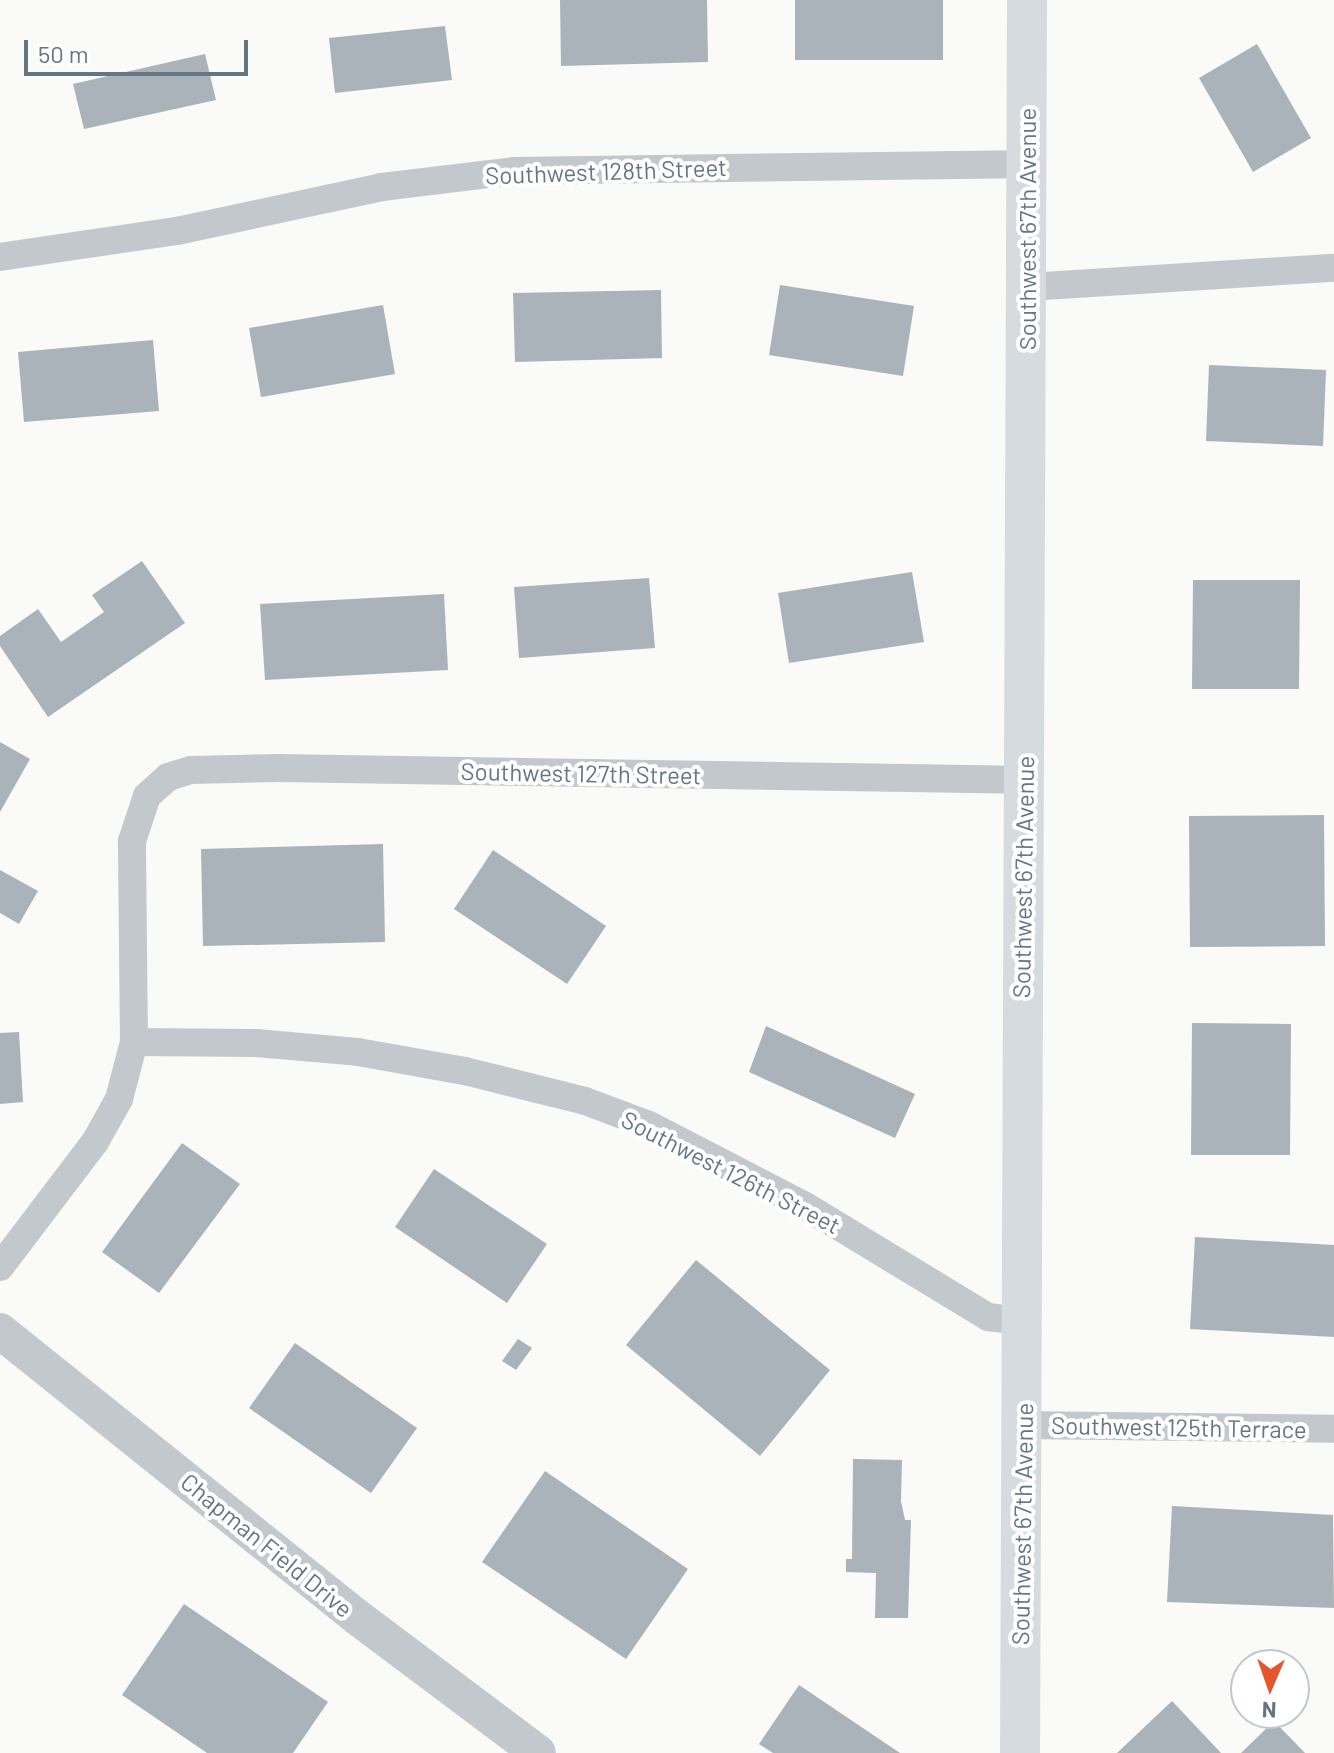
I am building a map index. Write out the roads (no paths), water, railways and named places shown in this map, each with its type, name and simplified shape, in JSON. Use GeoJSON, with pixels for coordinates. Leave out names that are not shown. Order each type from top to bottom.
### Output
{"type":"FeatureCollection","features":[{"type":"Feature","properties":{"kind":"main road","name":"Southwest 67th Avenue"},"geometry":{"type":"LineString","coordinates":[[1020,1753],[1027,0]]}},
{"type":"Feature","properties":{"kind":"street","name":"Southwest 128th Street"},"geometry":{"type":"LineString","coordinates":[[0,257],[177,231],[382,187],[514,171],[1026,164]]}},
{"type":"Feature","properties":{"kind":"street"},"geometry":{"type":"LineString","coordinates":[[1028,287],[1334,268]]}},
{"type":"Feature","properties":{"kind":"street","name":"Southwest 127th Street"},"geometry":{"type":"LineString","coordinates":[[134,1042],[131,859],[135,825],[147,796],[182,771],[230,768],[1024,780]]}},
{"type":"Feature","properties":{"kind":"street"},"geometry":{"type":"LineString","coordinates":[[0,1267],[95,1142],[119,1099],[134,1042]]}},
{"type":"Feature","properties":{"kind":"street","name":"Southwest 126th Street"},"geometry":{"type":"LineString","coordinates":[[134,1042],[256,1043],[358,1052],[465,1071],[585,1101],[649,1125],[793,1200],[988,1317],[1023,1321]]}},
{"type":"Feature","properties":{"kind":"street","name":"Chapman Field Drive"},"geometry":{"type":"LineString","coordinates":[[0,1331],[357,1617],[538,1753]]}},
{"type":"Feature","properties":{"kind":"street","name":"Southwest 125th Terrace"},"geometry":{"type":"LineString","coordinates":[[1023,1425],[1334,1429]]}}]}
